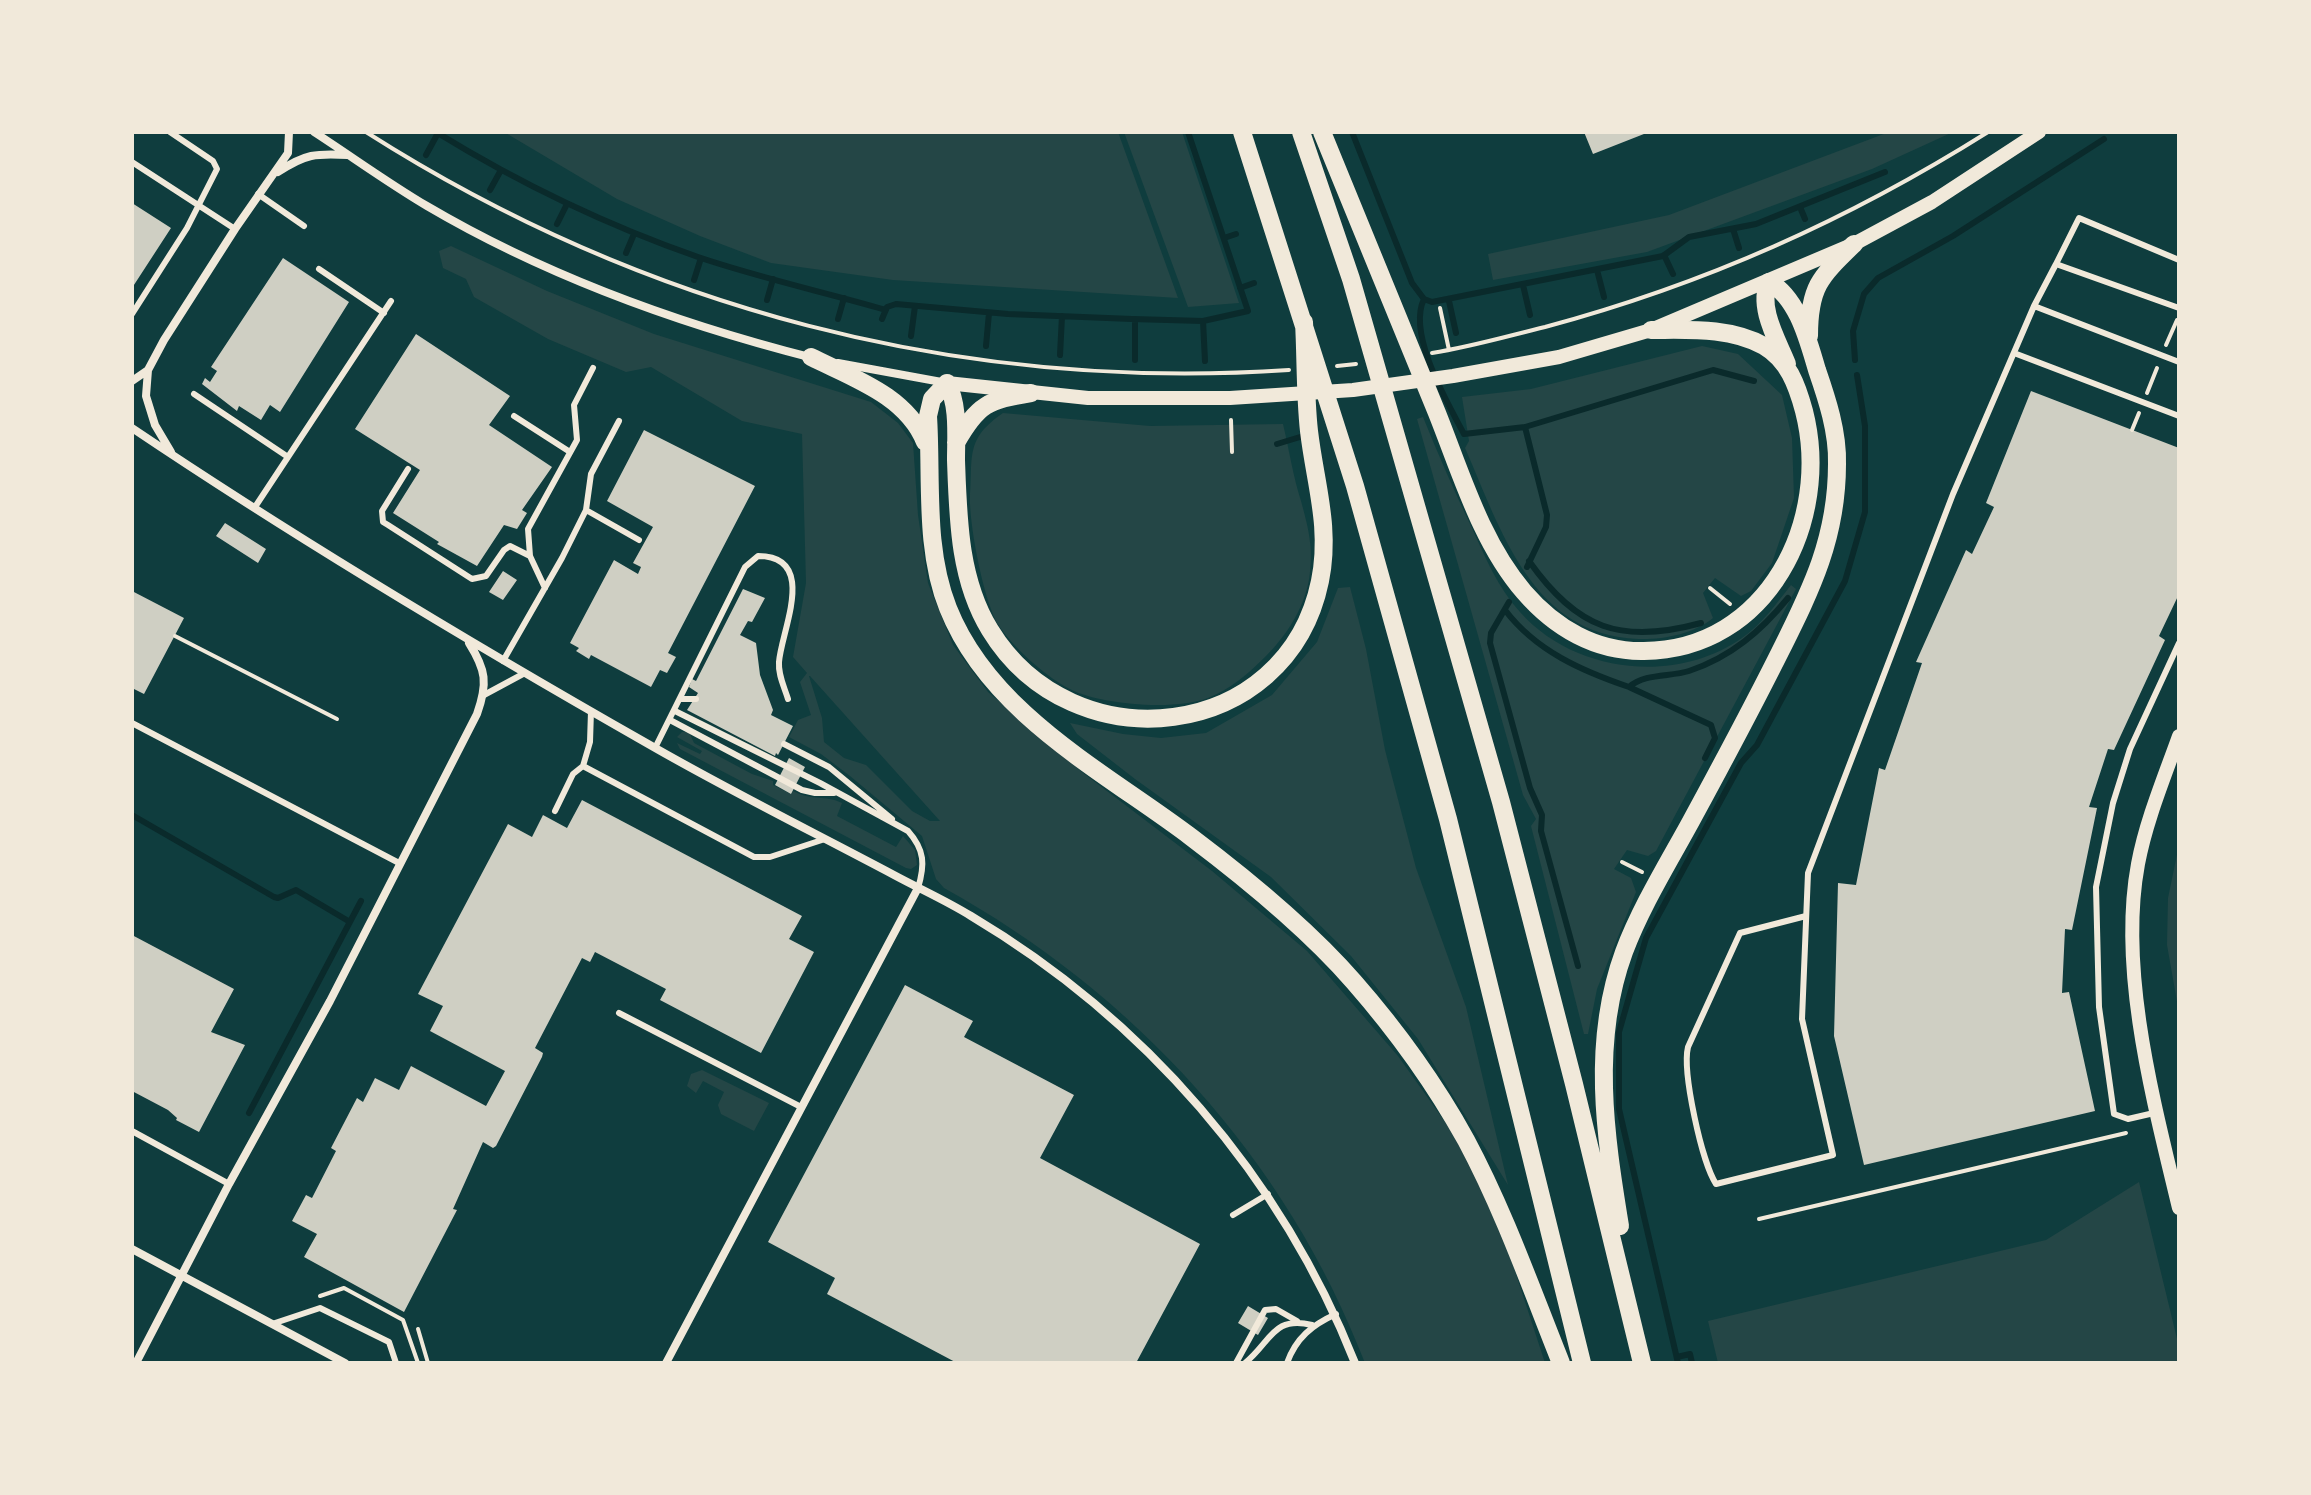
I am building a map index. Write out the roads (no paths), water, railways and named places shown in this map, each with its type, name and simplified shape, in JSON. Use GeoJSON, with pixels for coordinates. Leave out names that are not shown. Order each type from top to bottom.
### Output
{"type":"FeatureCollection","features":[{"type":"Feature","properties":{"kind":"highway"},"geometry":{"type":"LineString","coordinates":[[1242,132],[1355,486],[1448,819],[1582,1363]]}},
{"type":"Feature","properties":{"kind":"highway"},"geometry":{"type":"LineString","coordinates":[[1301,132],[1351,279],[1501,802],[1642,1363]]}},
{"type":"Feature","properties":{"kind":"highway"},"geometry":{"type":"LineString","coordinates":[[1322,132],[1483,524],[1522,590],[1547,616],[1569,632],[1601,646],[1631,651],[1686,646],[1716,634],[1757,604],[1789,558],[1802,527],[1812,470],[1807,425],[1765,301],[1764,291],[1769,282],[1783,292],[1791,303],[1809,343],[1833,427],[1838,462],[1832,524],[1815,582],[1748,717],[1643,911],[1624,952],[1604,1037],[1603,1095],[1608,1154],[1642,1363]]}},
{"type":"Feature","properties":{"kind":"highway"},"geometry":{"type":"LineString","coordinates":[[1809,343],[1812,296],[1832,266],[1854,244]]}},
{"type":"Feature","properties":{"kind":"highway"},"geometry":{"type":"LineString","coordinates":[[1304,322],[1309,431],[1322,498],[1325,537],[1320,581],[1296,640],[1283,659],[1259,681],[1229,700],[1200,712],[1133,720],[1099,714],[1067,702],[1025,673],[989,629],[966,573],[960,532],[953,399],[947,383],[936,391],[928,408],[937,570],[948,607],[978,663],[1003,693],[1042,728],[1251,884],[1353,980],[1423,1071],[1467,1142],[1507,1226],[1561,1363]]}},
{"type":"Feature","properties":{"kind":"highway"},"geometry":{"type":"LineString","coordinates":[[1651,330],[1716,332],[1736,336],[1764,346],[1787,364]]}},
{"type":"Feature","properties":{"kind":"highway"},"geometry":{"type":"LineString","coordinates":[[811,357],[883,394],[903,408],[918,426],[931,456]]}},
{"type":"Feature","properties":{"kind":"highway"},"geometry":{"type":"LineString","coordinates":[[956,443],[984,405],[1031,393]]}},
{"type":"Feature","properties":{"kind":"street"},"geometry":{"type":"LineString","coordinates":[[174,456],[155,425],[146,396],[148,370],[235,229],[288,153],[289,132]]}},
{"type":"Feature","properties":{"kind":"street"},"geometry":{"type":"LineString","coordinates":[[314,132],[427,206],[525,257],[625,300],[704,327],[811,357],[947,383],[1031,393],[1131,399],[1230,398],[1353,390],[1559,357],[1651,330],[1854,244],[1932,202],[2039,132]]}},
{"type":"Feature","properties":{"kind":"street"},"geometry":{"type":"LineString","coordinates":[[274,174],[299,158],[319,153],[349,155]]}},
{"type":"Feature","properties":{"kind":"street"},"geometry":{"type":"LineString","coordinates":[[132,381],[148,370]]}},
{"type":"Feature","properties":{"kind":"street"},"geometry":{"type":"LineString","coordinates":[[132,428],[523,674],[655,748],[969,914],[1021,947],[1092,1000],[1205,1112],[1268,1194],[1293,1233],[1336,1314],[1355,1363]]}},
{"type":"Feature","properties":{"kind":"street"},"geometry":{"type":"LineString","coordinates":[[136,1363],[229,1184],[330,1001],[477,714],[484,695],[484,674],[466,639]]}},
{"type":"Feature","properties":{"kind":"street"},"geometry":{"type":"LineString","coordinates":[[2179,736],[2156,797],[2138,864],[2132,912],[2133,972],[2158,1119],[2179,1208]]}},
{"type":"Feature","properties":{"kind":"street"},"geometry":{"type":"LineString","coordinates":[[670,1362],[918,888]]}},
{"type":"Feature","properties":{"kind":"street"},"geometry":{"type":"LineString","coordinates":[[132,1249],[345,1363]]}},
{"type":"Feature","properties":{"kind":"lane"},"geometry":{"type":"LineString","coordinates":[[132,314],[215,176],[215,164],[170,132]]}},
{"type":"Feature","properties":{"kind":"lane"},"geometry":{"type":"LineString","coordinates":[[132,162],[235,229]]}},
{"type":"Feature","properties":{"kind":"lane"},"geometry":{"type":"LineString","coordinates":[[258,194],[304,226]]}},
{"type":"Feature","properties":{"kind":"lane"},"geometry":{"type":"LineString","coordinates":[[1806,916],[1740,933],[1688,1047],[1685,1060],[1691,1094],[1708,1172],[1716,1184],[1833,1155],[1802,1019],[1808,873],[1948,508],[2034,306],[2079,218],[2179,260]]}},
{"type":"Feature","properties":{"kind":"lane"},"geometry":{"type":"LineString","coordinates":[[2056,264],[2179,311]]}},
{"type":"Feature","properties":{"kind":"lane"},"geometry":{"type":"LineString","coordinates":[[319,269],[384,313]]}},
{"type":"Feature","properties":{"kind":"lane"},"geometry":{"type":"LineString","coordinates":[[255,507],[391,301]]}},
{"type":"Feature","properties":{"kind":"lane"},"geometry":{"type":"LineString","coordinates":[[2034,306],[2179,362]]}},
{"type":"Feature","properties":{"kind":"lane"},"geometry":{"type":"LineString","coordinates":[[2014,353],[2179,416]]}},
{"type":"Feature","properties":{"kind":"lane"},"geometry":{"type":"LineString","coordinates":[[545,588],[530,556],[527,540],[533,516],[577,440],[574,405],[593,368]]}},
{"type":"Feature","properties":{"kind":"lane"},"geometry":{"type":"LineString","coordinates":[[194,394],[288,457]]}},
{"type":"Feature","properties":{"kind":"lane"},"geometry":{"type":"LineString","coordinates":[[514,416],[570,452]]}},
{"type":"Feature","properties":{"kind":"lane"},"geometry":{"type":"LineString","coordinates":[[503,661],[586,510],[591,474],[619,421]]}},
{"type":"Feature","properties":{"kind":"lane"},"geometry":{"type":"LineString","coordinates":[[408,469],[382,511],[383,522],[472,579],[486,576],[510,546],[530,556]]}},
{"type":"Feature","properties":{"kind":"lane"},"geometry":{"type":"LineString","coordinates":[[586,510],[639,540]]}},
{"type":"Feature","properties":{"kind":"lane"},"geometry":{"type":"LineString","coordinates":[[655,748],[745,567],[752,559],[766,556],[784,566],[792,580],[793,598],[779,666],[788,699]]}},
{"type":"Feature","properties":{"kind":"lane"},"geometry":{"type":"LineString","coordinates":[[2158,1119],[2128,1119],[2114,1114],[2099,1007],[2096,887],[2113,803],[2130,749],[2179,643]]}},
{"type":"Feature","properties":{"kind":"lane"},"geometry":{"type":"LineString","coordinates":[[484,695],[523,674]]}},
{"type":"Feature","properties":{"kind":"lane"},"geometry":{"type":"LineString","coordinates":[[679,700],[687,697],[696,699]]}},
{"type":"Feature","properties":{"kind":"lane"},"geometry":{"type":"LineString","coordinates":[[555,811],[573,774],[583,766],[588,754],[591,711]]}},
{"type":"Feature","properties":{"kind":"lane"},"geometry":{"type":"LineString","coordinates":[[675,711],[908,831]]}},
{"type":"Feature","properties":{"kind":"lane"},"geometry":{"type":"LineString","coordinates":[[670,720],[802,790],[838,793]]}},
{"type":"Feature","properties":{"kind":"lane"},"geometry":{"type":"LineString","coordinates":[[132,723],[399,863]]}},
{"type":"Feature","properties":{"kind":"lane"},"geometry":{"type":"LineString","coordinates":[[784,744],[829,767],[908,831],[923,857],[924,867],[918,888]]}},
{"type":"Feature","properties":{"kind":"lane"},"geometry":{"type":"LineString","coordinates":[[583,766],[754,857],[770,857],[826,839]]}},
{"type":"Feature","properties":{"kind":"lane"},"geometry":{"type":"LineString","coordinates":[[619,1013],[801,1107]]}},
{"type":"Feature","properties":{"kind":"lane"},"geometry":{"type":"LineString","coordinates":[[132,1131],[229,1184]]}},
{"type":"Feature","properties":{"kind":"lane"},"geometry":{"type":"LineString","coordinates":[[1233,1215],[1268,1194]]}},
{"type":"Feature","properties":{"kind":"lane"},"geometry":{"type":"LineString","coordinates":[[272,1324],[313,1308],[326,1309],[389,1342],[396,1363]]}},
{"type":"Feature","properties":{"kind":"lane"},"geometry":{"type":"LineString","coordinates":[[1236,1363],[1265,1310],[1276,1309],[1297,1321],[1312,1325]]}},
{"type":"Feature","properties":{"kind":"lane"},"geometry":{"type":"LineString","coordinates":[[1287,1363],[1291,1352],[1312,1325],[1336,1314]]}},
{"type":"Feature","properties":{"kind":"lane"},"geometry":{"type":"LineString","coordinates":[[1245,1363],[1281,1325],[1297,1321]]}},
{"type":"Feature","properties":{"kind":"waterway"},"geometry":{"type":"LineString","coordinates":[[436,132],[564,202],[664,245],[745,272],[886,310]]}},
{"type":"Feature","properties":{"kind":"waterway"},"geometry":{"type":"LineString","coordinates":[[882,319],[887,307],[896,304],[1008,314],[1203,321],[1248,311],[1188,132]]}},
{"type":"Feature","properties":{"kind":"waterway"},"geometry":{"type":"LineString","coordinates":[[1352,132],[1412,283],[1424,299],[1432,302],[1663,256],[1689,237],[1756,224],[1885,172]]}},
{"type":"Feature","properties":{"kind":"waterway"},"geometry":{"type":"LineString","coordinates":[[426,155],[438,133]]}},
{"type":"Feature","properties":{"kind":"waterway"},"geometry":{"type":"LineString","coordinates":[[1855,360],[1853,331],[1864,294],[1878,278],[1953,236],[2104,139]]}},
{"type":"Feature","properties":{"kind":"waterway"},"geometry":{"type":"LineString","coordinates":[[490,190],[501,170]]}},
{"type":"Feature","properties":{"kind":"waterway"},"geometry":{"type":"LineString","coordinates":[[557,224],[567,204]]}},
{"type":"Feature","properties":{"kind":"waterway"},"geometry":{"type":"LineString","coordinates":[[1800,207],[1805,219]]}},
{"type":"Feature","properties":{"kind":"waterway"},"geometry":{"type":"LineString","coordinates":[[1733,229],[1739,248]]}},
{"type":"Feature","properties":{"kind":"waterway"},"geometry":{"type":"LineString","coordinates":[[626,253],[634,234]]}},
{"type":"Feature","properties":{"kind":"waterway"},"geometry":{"type":"LineString","coordinates":[[1224,238],[1236,234]]}},
{"type":"Feature","properties":{"kind":"waterway"},"geometry":{"type":"LineString","coordinates":[[1664,255],[1673,274]]}},
{"type":"Feature","properties":{"kind":"waterway"},"geometry":{"type":"LineString","coordinates":[[694,280],[701,258]]}},
{"type":"Feature","properties":{"kind":"waterway"},"geometry":{"type":"LineString","coordinates":[[1597,270],[1604,297]]}},
{"type":"Feature","properties":{"kind":"waterway"},"geometry":{"type":"LineString","coordinates":[[767,300],[773,279]]}},
{"type":"Feature","properties":{"kind":"waterway"},"geometry":{"type":"LineString","coordinates":[[1240,288],[1254,283]]}},
{"type":"Feature","properties":{"kind":"waterway"},"geometry":{"type":"LineString","coordinates":[[1523,285],[1530,315]]}},
{"type":"Feature","properties":{"kind":"waterway"},"geometry":{"type":"LineString","coordinates":[[838,319],[844,298]]}},
{"type":"Feature","properties":{"kind":"waterway"},"geometry":{"type":"LineString","coordinates":[[1424,299],[1420,314],[1425,349],[1439,386],[1464,434],[1525,427],[1713,370],[1754,381]]}},
{"type":"Feature","properties":{"kind":"waterway"},"geometry":{"type":"LineString","coordinates":[[1449,301],[1456,333]]}},
{"type":"Feature","properties":{"kind":"waterway"},"geometry":{"type":"LineString","coordinates":[[911,336],[915,306]]}},
{"type":"Feature","properties":{"kind":"waterway"},"geometry":{"type":"LineString","coordinates":[[986,346],[989,313]]}},
{"type":"Feature","properties":{"kind":"waterway"},"geometry":{"type":"LineString","coordinates":[[1060,355],[1062,316]]}},
{"type":"Feature","properties":{"kind":"waterway"},"geometry":{"type":"LineString","coordinates":[[1135,319],[1135,360]]}},
{"type":"Feature","properties":{"kind":"waterway"},"geometry":{"type":"LineString","coordinates":[[1203,321],[1205,361]]}},
{"type":"Feature","properties":{"kind":"waterway"},"geometry":{"type":"LineString","coordinates":[[1678,1363],[1619,1109],[1619,1032],[1646,938],[1741,763],[1757,745],[1845,581],[1865,512],[1865,426],[1857,375]]}},
{"type":"Feature","properties":{"kind":"waterway"},"geometry":{"type":"LineString","coordinates":[[1525,427],[1547,515],[1546,527],[1527,567]]}},
{"type":"Feature","properties":{"kind":"waterway"},"geometry":{"type":"LineString","coordinates":[[1277,444],[1300,437]]}},
{"type":"Feature","properties":{"kind":"waterway"},"geometry":{"type":"LineString","coordinates":[[1529,561],[1565,602],[1603,626],[1647,632],[1701,623]]}},
{"type":"Feature","properties":{"kind":"waterway"},"geometry":{"type":"LineString","coordinates":[[1505,610],[1531,637],[1561,658],[1629,687],[1642,679],[1682,673],[1718,658],[1756,632],[1788,598]]}},
{"type":"Feature","properties":{"kind":"waterway"},"geometry":{"type":"LineString","coordinates":[[1509,602],[1491,633],[1490,643],[1530,788],[1542,815],[1541,831],[1578,966]]}},
{"type":"Feature","properties":{"kind":"waterway"},"geometry":{"type":"LineString","coordinates":[[1629,687],[1711,725],[1715,738],[1705,758]]}},
{"type":"Feature","properties":{"kind":"waterway"},"geometry":{"type":"LineString","coordinates":[[132,815],[274,897],[296,890],[350,922]]}},
{"type":"Feature","properties":{"kind":"waterway"},"geometry":{"type":"LineString","coordinates":[[249,1113],[361,901]]}},
{"type":"Feature","properties":{"kind":"waterway"},"geometry":{"type":"LineString","coordinates":[[1677,1357],[1690,1354],[1692,1363]]}}]}
